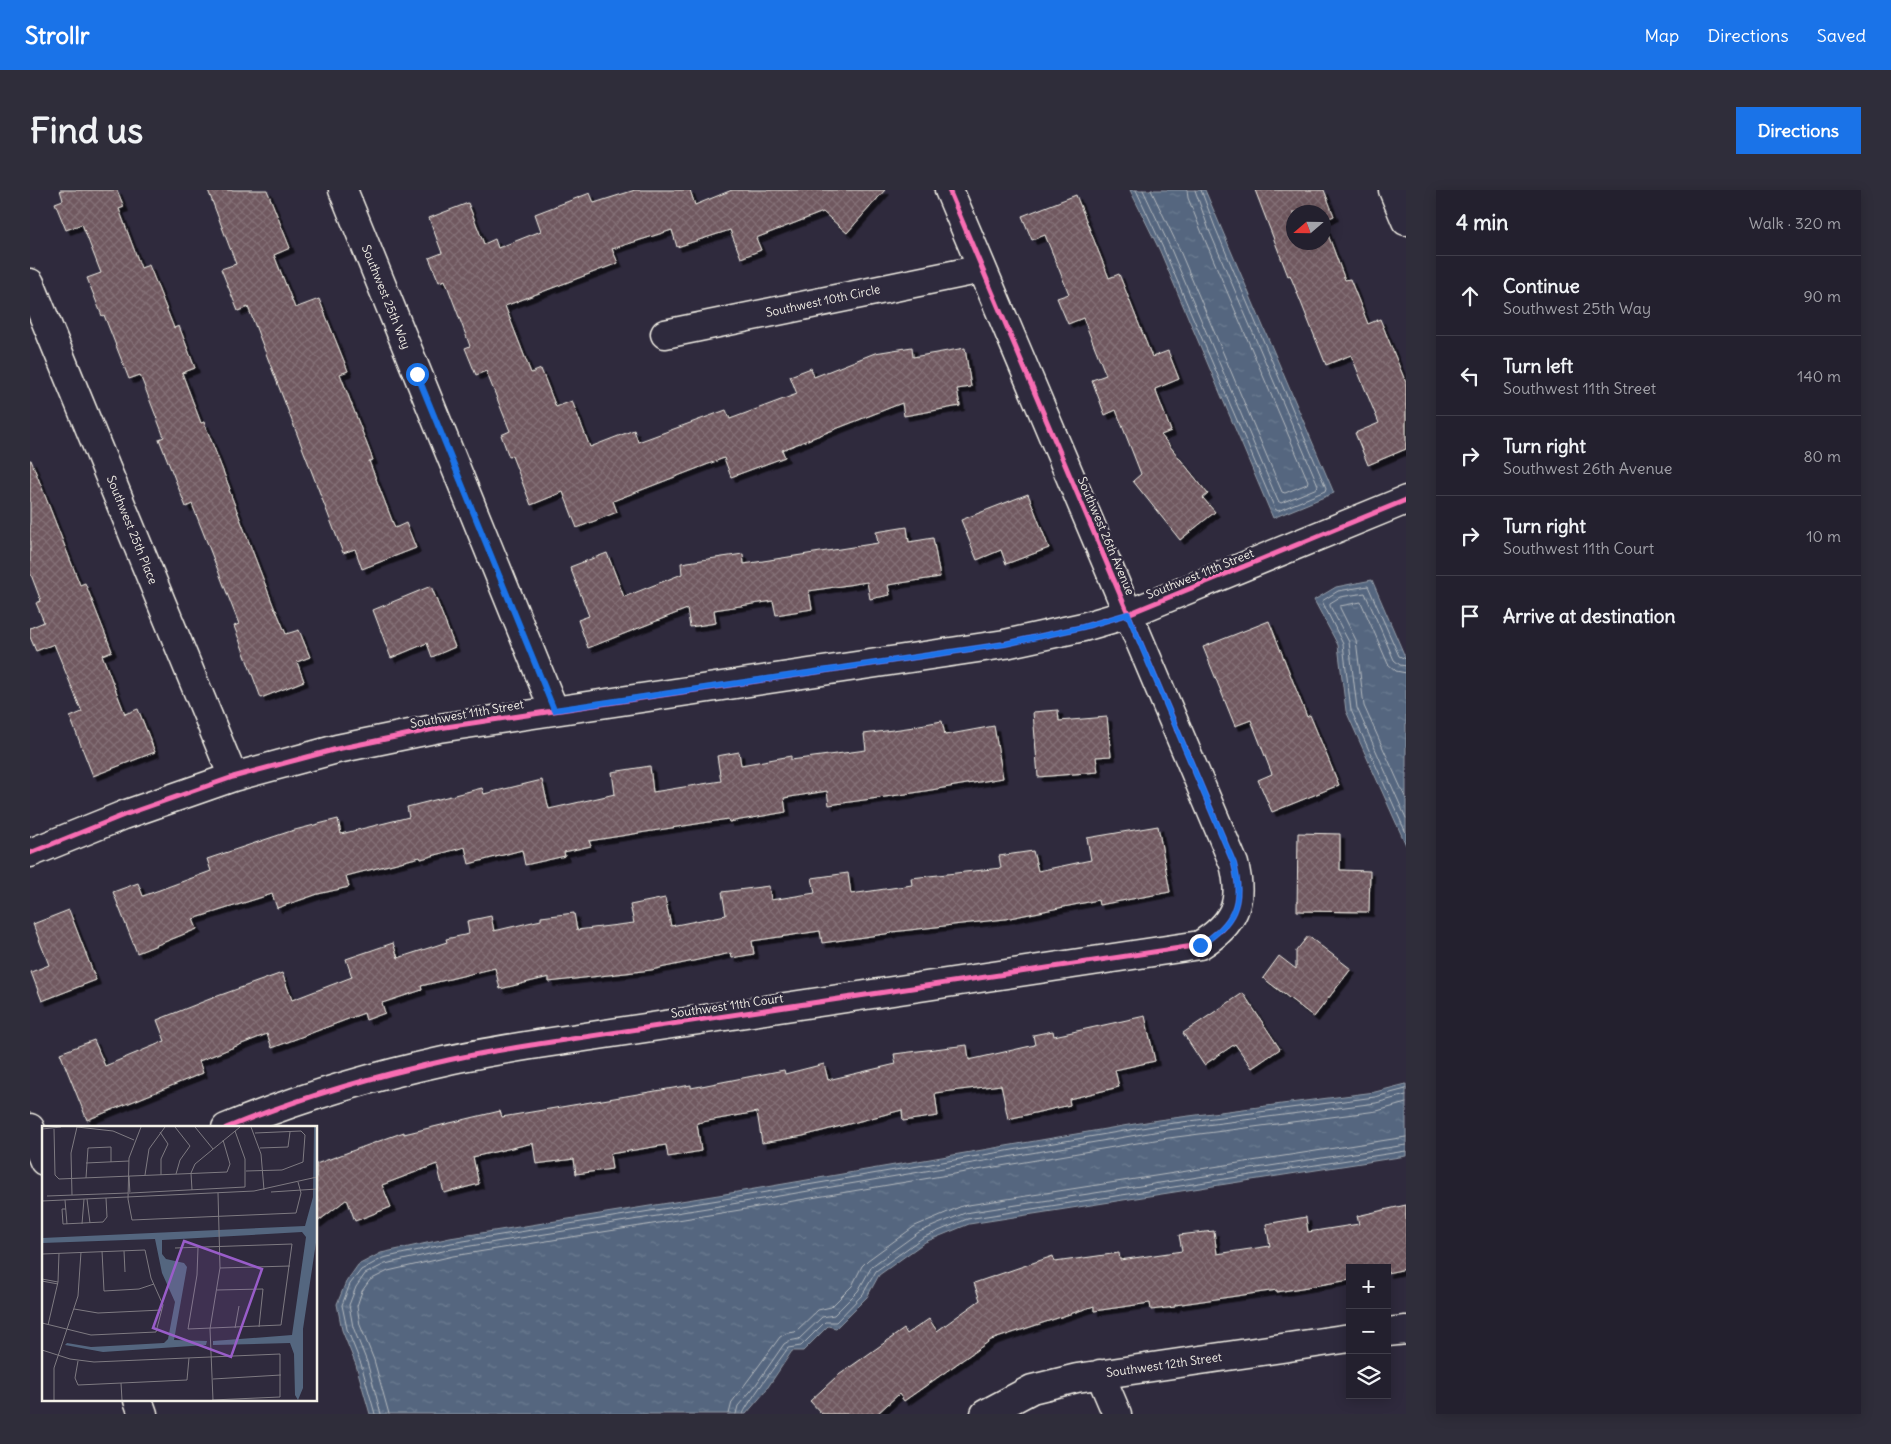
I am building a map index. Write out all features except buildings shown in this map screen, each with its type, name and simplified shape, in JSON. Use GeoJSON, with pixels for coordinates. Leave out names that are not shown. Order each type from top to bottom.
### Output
{"type":"FeatureCollection","features":[{"type":"Feature","properties":{"kind":"street","name":"Southwest 25th Way"},"geometry":{"type":"LineString","coordinates":[[343,190],[554,710]]}},
{"type":"Feature","properties":{"kind":"street","name":"Southwest 26th Avenue"},"geometry":{"type":"LineString","coordinates":[[949,190],[1234,864],[1238,882],[1237,902],[1230,920]]}},
{"type":"Feature","properties":{"kind":"street"},"geometry":{"type":"LineString","coordinates":[[1393,190],[1406,221]]}},
{"type":"Feature","properties":{"kind":"street","name":"Southwest 10th Circle"},"geometry":{"type":"LineString","coordinates":[[665,334],[982,269]]}},
{"type":"Feature","properties":{"kind":"street","name":"Southwest 25th Place"},"geometry":{"type":"LineString","coordinates":[[30,283],[234,777]]}},
{"type":"Feature","properties":{"kind":"street","name":"Southwest 11th Street"},"geometry":{"type":"LineString","coordinates":[[30,853],[124,815],[234,777],[337,749],[439,728],[1005,644],[1083,627],[1128,614],[1406,500]]}},
{"type":"Feature","properties":{"kind":"street","name":"Southwest 11th Court"},"geometry":{"type":"LineString","coordinates":[[231,1126],[264,1112],[354,1083],[445,1060],[538,1044],[1200,945],[1217,935],[1230,920]]}},
{"type":"Feature","properties":{"kind":"street"},"geometry":{"type":"LineString","coordinates":[[30,1128],[42,1156]]}},
{"type":"Feature","properties":{"kind":"street"},"geometry":{"type":"LineString","coordinates":[[1391,1332],[1406,1330]]}},
{"type":"Feature","properties":{"kind":"street","name":"Southwest 12th Street"},"geometry":{"type":"LineString","coordinates":[[985,1414],[1032,1389],[1076,1378],[1346,1339]]}},
{"type":"Feature","properties":{"kind":"street"},"geometry":{"type":"LineString","coordinates":[[1100,1374],[1117,1414]]}},
{"type":"Feature","properties":{"kind":"street"},"geometry":{"type":"LineString","coordinates":[[139,1402],[143,1414]]}},
{"type":"Feature","properties":{"kind":"water"},"geometry":{"type":"Polygon","coordinates":[[[1130,190],[1205,190],[1334,493],[1273,518],[1160,251],[1130,190]]]}},
{"type":"Feature","properties":{"kind":"water"},"geometry":{"type":"Polygon","coordinates":[[[1372,580],[1406,659],[1406,845],[1346,711],[1338,645],[1314,600],[1336,587],[1372,580]]]}},
{"type":"Feature","properties":{"kind":"water"},"geometry":{"type":"Polygon","coordinates":[[[1406,1084],[1406,1156],[969,1224],[925,1242],[879,1275],[867,1297],[836,1328],[828,1326],[803,1351],[792,1351],[764,1393],[746,1414],[370,1414],[356,1365],[342,1330],[337,1304],[346,1282],[358,1265],[381,1253],[450,1238],[737,1192],[1158,1120],[1375,1092],[1406,1084]]]}},
{"type":"Feature","properties":{"kind":"cycle path"},"geometry":{"type":"LineString","coordinates":[[231,1126],[334,1090],[389,1074],[456,1058],[538,1044],[1200,945],[1221,929],[1228,920],[1234,911],[1237,901],[1238,890],[1234,864],[949,190]]}},
{"type":"Feature","properties":{"kind":"cycle path"},"geometry":{"type":"LineString","coordinates":[[30,853],[124,815],[233,777],[337,749],[439,728],[1005,644],[1083,627],[1128,614],[1406,500]]}},
{"type":"Feature","properties":{"kind":"route"},"geometry":{"type":"LineString","coordinates":[[417,374],[554,710],[1005,644],[1083,627],[1128,614],[1234,864],[1238,882],[1237,902],[1230,920],[1217,935],[1200,945]]}}]}
